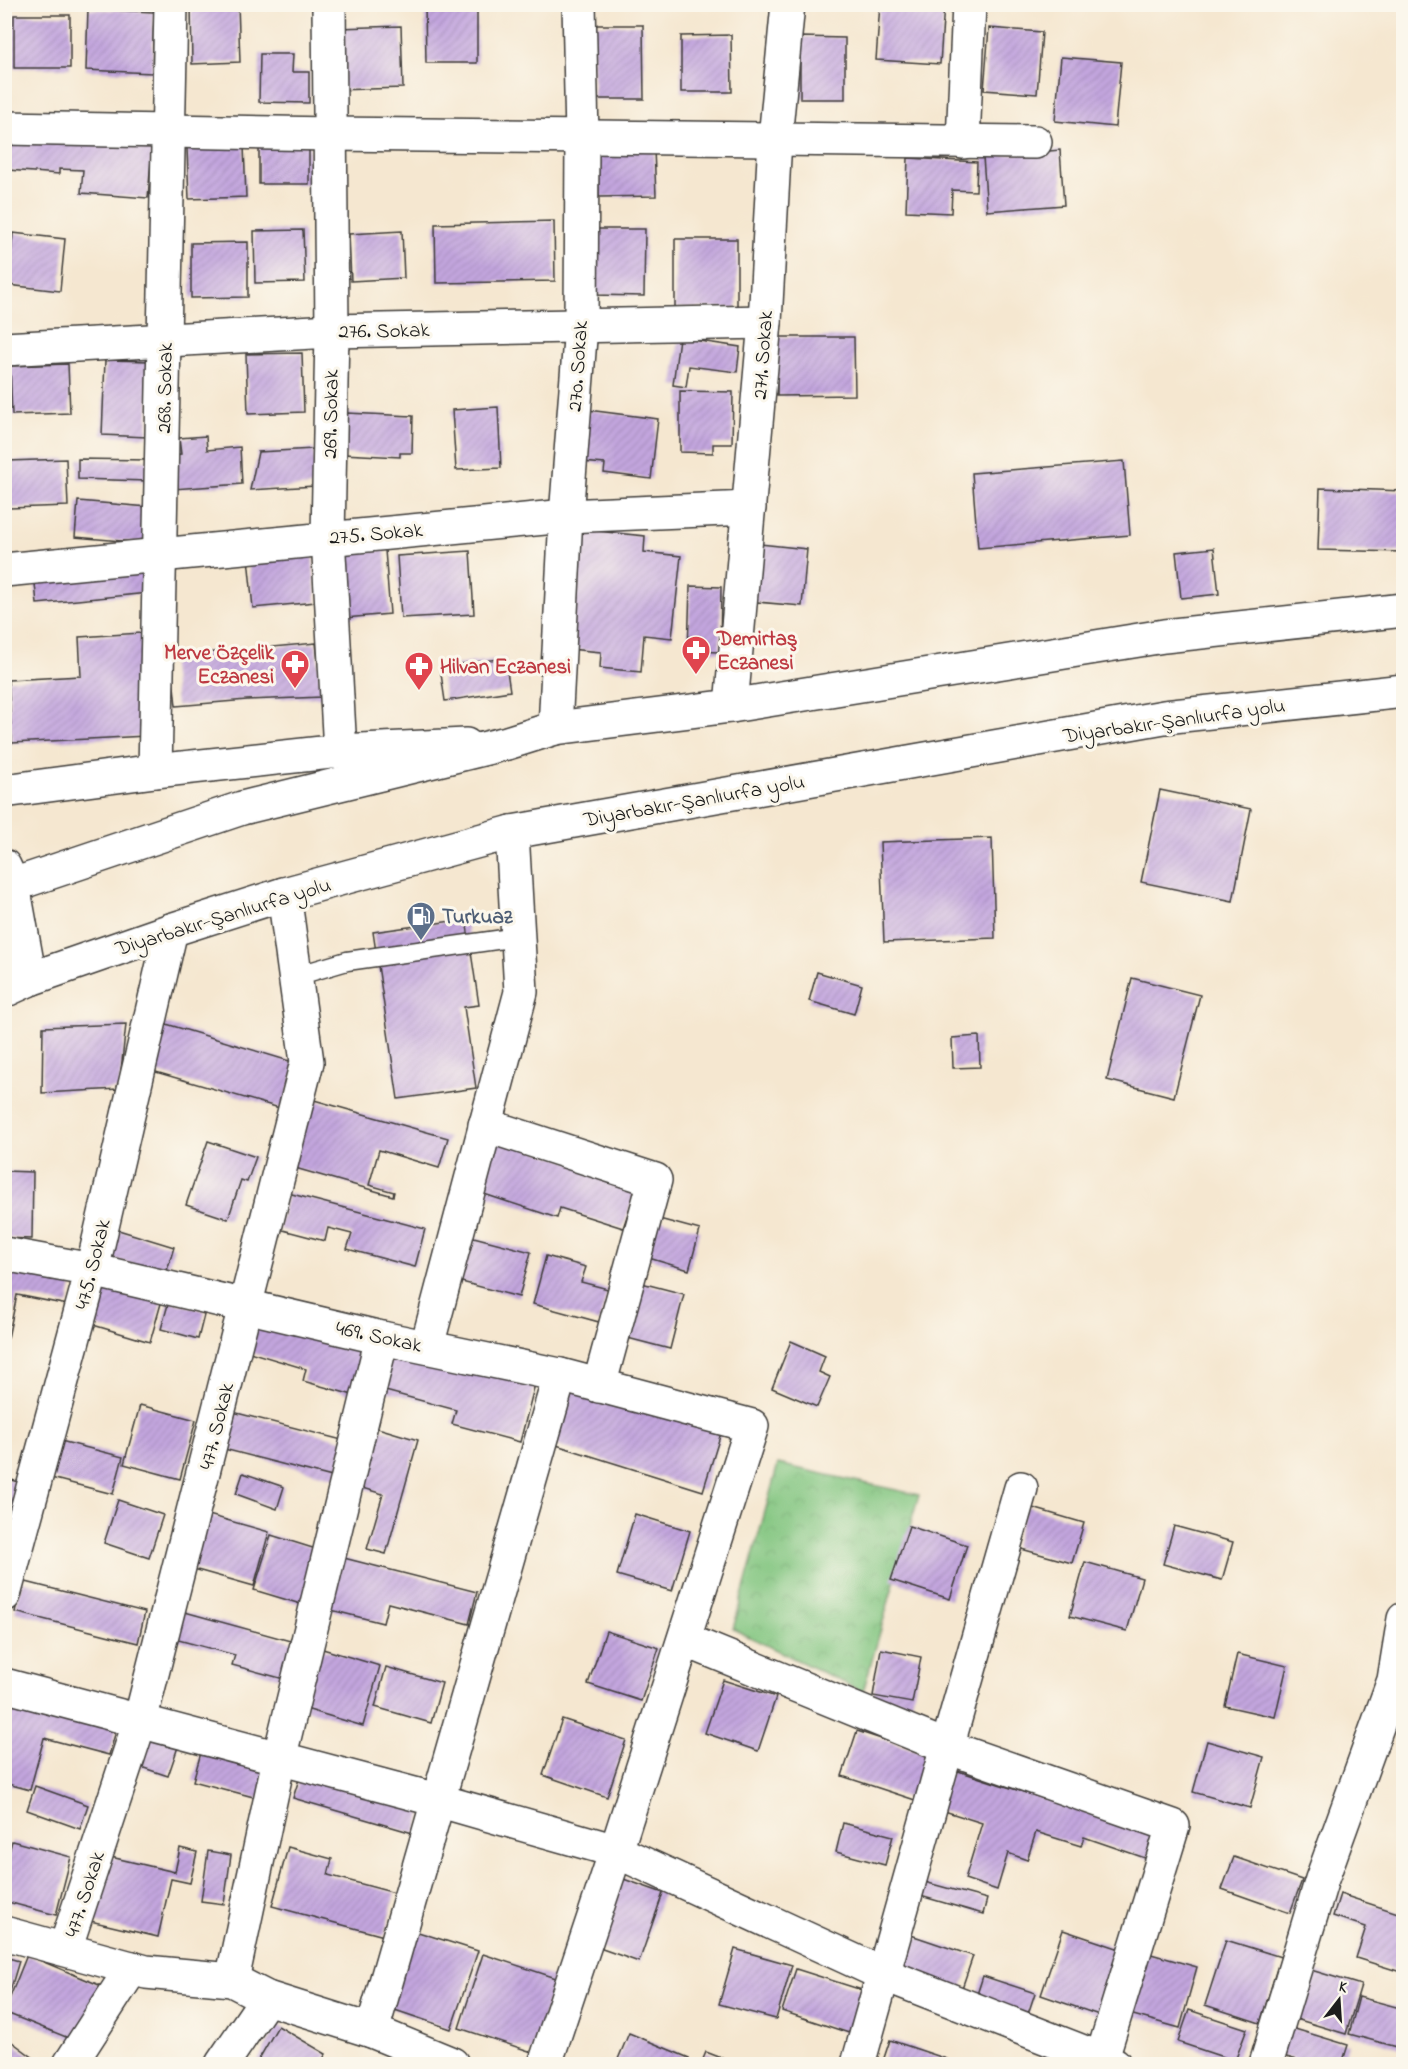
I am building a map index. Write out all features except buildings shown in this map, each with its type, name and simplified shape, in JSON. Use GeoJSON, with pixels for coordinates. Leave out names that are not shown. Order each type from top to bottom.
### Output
{"type":"FeatureCollection","features":[{"type":"Feature","properties":{"kind":"main road","name":"268. Sokak"},"geometry":{"type":"LineString","coordinates":[[156,771],[171,4]]}},
{"type":"Feature","properties":{"kind":"main road","name":"269. Sokak"},"geometry":{"type":"LineString","coordinates":[[329,4],[332,331],[328,537],[340,751]]}},
{"type":"Feature","properties":{"kind":"main road","name":"270. Sokak"},"geometry":{"type":"LineString","coordinates":[[555,728],[566,516],[581,326],[582,137],[579,4]]}},
{"type":"Feature","properties":{"kind":"main road","name":"271. Sokak"},"geometry":{"type":"LineString","coordinates":[[731,706],[765,322],[775,140],[788,4]]}},
{"type":"Feature","properties":{"kind":"main road"},"geometry":{"type":"LineString","coordinates":[[963,142],[969,4]]}},
{"type":"Feature","properties":{"kind":"main road"},"geometry":{"type":"LineString","coordinates":[[4,128],[1035,142]]}},
{"type":"Feature","properties":{"kind":"main road","name":"276. Sokak"},"geometry":{"type":"LineString","coordinates":[[4,350],[332,331],[765,322]]}},
{"type":"Feature","properties":{"kind":"main road","name":"275. Sokak"},"geometry":{"type":"LineString","coordinates":[[4,570],[328,537],[566,516],[749,508]]}},
{"type":"Feature","properties":{"kind":"main road"},"geometry":{"type":"LineString","coordinates":[[17,985],[7,879],[242,808],[507,743],[555,728],[731,706],[1164,636],[1404,610]]}},
{"type":"Feature","properties":{"kind":"main road","name":"Diyarbakır-Şanlıurfa yolu"},"geometry":{"type":"LineString","coordinates":[[17,985],[171,930],[284,894],[512,832],[1164,717],[1404,691]]}},
{"type":"Feature","properties":{"kind":"main road"},"geometry":{"type":"LineString","coordinates":[[4,791],[156,771],[340,751],[507,743]]}},
{"type":"Feature","properties":{"kind":"main road"},"geometry":{"type":"LineString","coordinates":[[427,1346],[521,992],[512,832]]}},
{"type":"Feature","properties":{"kind":"main road","name":"477. Sokak"},"geometry":{"type":"LineString","coordinates":[[66,1950],[140,1721],[308,1062],[284,894]]}},
{"type":"Feature","properties":{"kind":"main road","name":"475. Sokak"},"geometry":{"type":"LineString","coordinates":[[4,1595],[92,1270],[171,930]]}},
{"type":"Feature","properties":{"kind":"main road"},"geometry":{"type":"LineString","coordinates":[[485,1125],[656,1180],[599,1386]]}},
{"type":"Feature","properties":{"kind":"main road","name":"469. Sokak"},"geometry":{"type":"LineString","coordinates":[[4,1254],[92,1270],[382,1338],[560,1376],[752,1426],[685,1640]]}},
{"type":"Feature","properties":{"kind":"main road"},"geometry":{"type":"LineString","coordinates":[[232,1980],[279,1759],[382,1338]]}},
{"type":"Feature","properties":{"kind":"main road"},"geometry":{"type":"LineString","coordinates":[[372,2031],[560,1376]]}},
{"type":"Feature","properties":{"kind":"main road"},"geometry":{"type":"LineString","coordinates":[[858,2064],[1021,1488]]}},
{"type":"Feature","properties":{"kind":"main road"},"geometry":{"type":"LineString","coordinates":[[1266,2064],[1323,1879],[1394,1680],[1404,1619]]}},
{"type":"Feature","properties":{"kind":"main road"},"geometry":{"type":"LineString","coordinates":[[4,1685],[437,1800],[616,1851],[883,1974],[1105,2063],[1173,1826],[947,1748],[685,1640],[616,1851],[545,2064]]}},
{"type":"Feature","properties":{"kind":"main road"},"geometry":{"type":"LineString","coordinates":[[4,1933],[146,1972],[232,1980],[267,1998],[372,2031],[452,2064]]}},
{"type":"Feature","properties":{"kind":"main road"},"geometry":{"type":"LineString","coordinates":[[70,2064],[132,1968]]}},
{"type":"Feature","properties":{"kind":"main road"},"geometry":{"type":"LineString","coordinates":[[222,2064],[267,1998]]}},
{"type":"Feature","properties":{"kind":"lane"},"geometry":{"type":"LineString","coordinates":[[296,976],[347,961],[518,937]]}},
{"type":"Feature","properties":{"kind":"green space"},"geometry":{"type":"Polygon","coordinates":[[[778,1464],[919,1495],[863,1692],[733,1629],[778,1464]]]}},
{"type":"Feature","properties":{"kind":"place","name":"Demirtaş Eczanesi"},"geometry":{"type":"Point","coordinates":[696,676]}},
{"type":"Feature","properties":{"kind":"place","name":"Merve Özçelik Eczanesi"},"geometry":{"type":"Point","coordinates":[295,690]}},
{"type":"Feature","properties":{"kind":"place","name":"Hilvan Eczanesi"},"geometry":{"type":"Point","coordinates":[419,692]}},
{"type":"Feature","properties":{"kind":"place","name":"Turkuaz"},"geometry":{"type":"Point","coordinates":[421,942]}}]}
